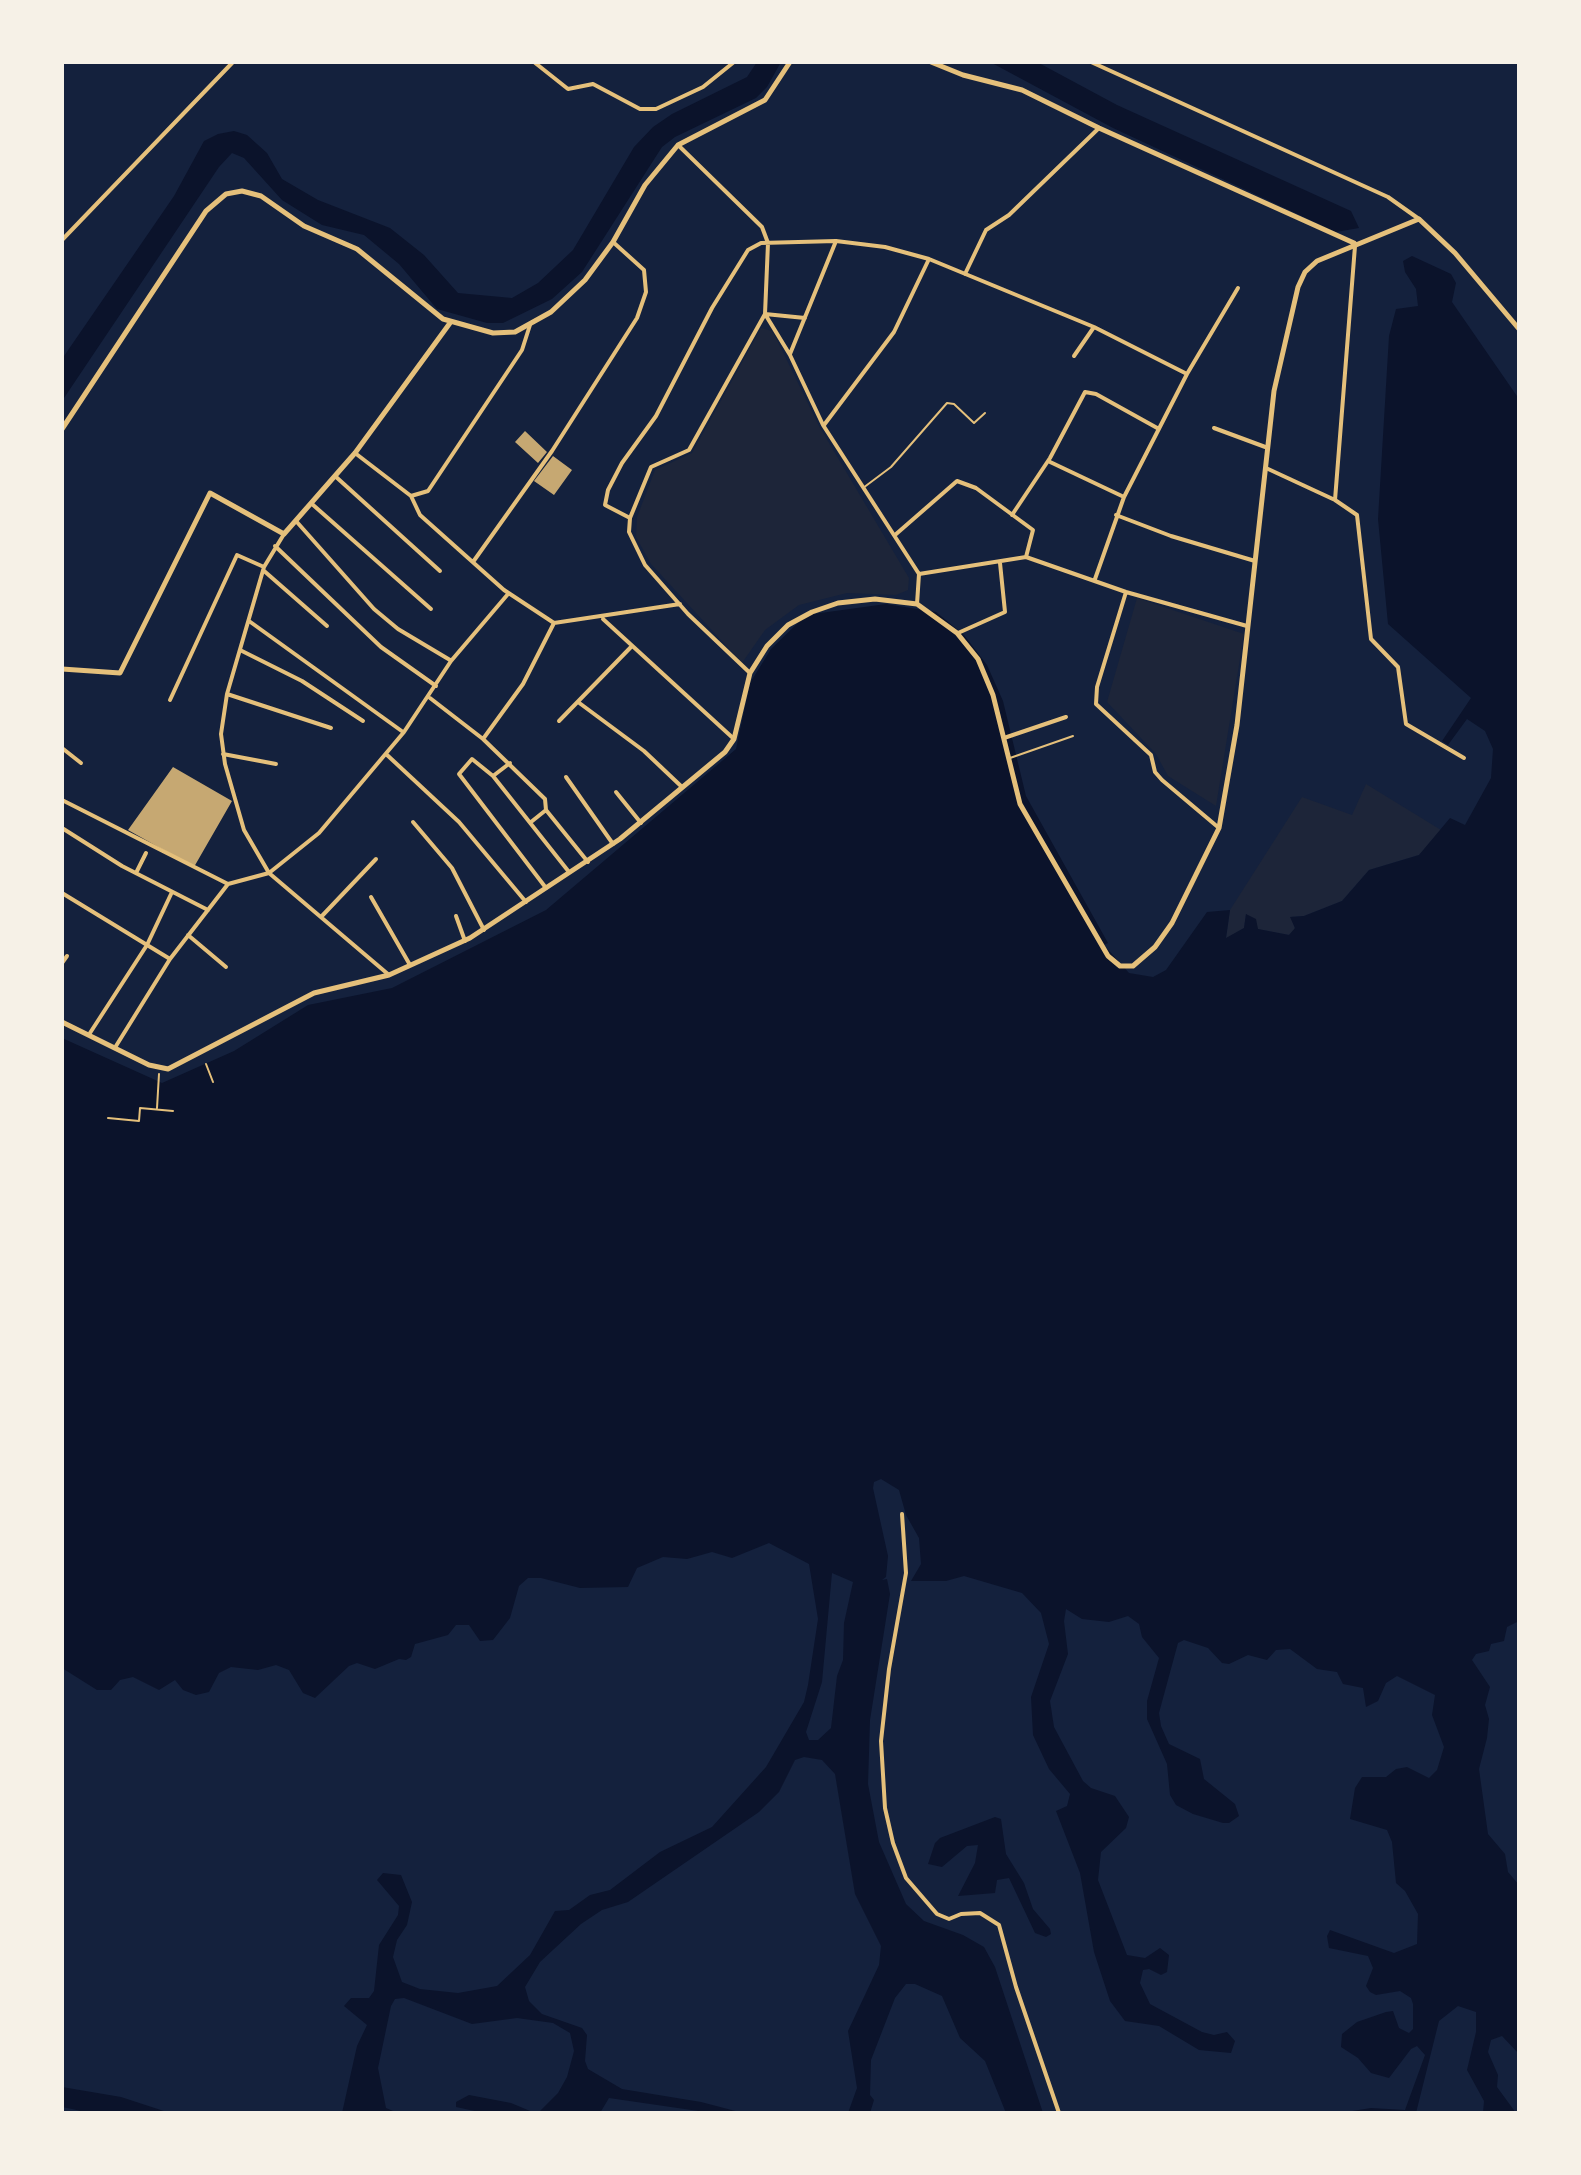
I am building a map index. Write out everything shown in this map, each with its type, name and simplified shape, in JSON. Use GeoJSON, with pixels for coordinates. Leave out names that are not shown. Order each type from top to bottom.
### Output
{"type":"FeatureCollection","features":[{"type":"Feature","properties":{"kind":"street"},"geometry":{"type":"LineString","coordinates":[[62,240],[233,62]]}},
{"type":"Feature","properties":{"kind":"street"},"geometry":{"type":"LineString","coordinates":[[534,62],[568,89],[593,84],[640,109],[656,109],[703,87],[734,62]]}},
{"type":"Feature","properties":{"kind":"street"},"geometry":{"type":"LineString","coordinates":[[62,429],[206,211],[231,192],[261,196],[304,226],[357,249],[426,308],[450,323],[493,333],[515,332],[530,325],[574,293],[613,242],[645,185],[678,145],[765,100],[790,62]]}},
{"type":"Feature","properties":{"kind":"street"},"geometry":{"type":"LineString","coordinates":[[931,62],[963,75],[1022,90],[1355,243]]}},
{"type":"Feature","properties":{"kind":"street"},"geometry":{"type":"LineString","coordinates":[[1091,62],[1388,197],[1419,219],[1455,253],[1519,329]]}},
{"type":"Feature","properties":{"kind":"street"},"geometry":{"type":"LineString","coordinates":[[965,274],[986,230],[1009,215],[1038,183],[1099,128]]}},
{"type":"Feature","properties":{"kind":"street"},"geometry":{"type":"LineString","coordinates":[[678,145],[762,227],[768,243],[765,314],[689,450],[651,467],[630,518],[629,532],[638,552],[680,604],[750,673]]}},
{"type":"Feature","properties":{"kind":"street"},"geometry":{"type":"LineString","coordinates":[[62,1022],[160,1069],[182,1064],[314,993],[389,975],[484,930],[613,844],[684,789],[725,752],[734,739],[750,673],[767,646],[788,625],[838,603],[875,599],[917,604],[957,633],[986,677],[1020,804],[1030,823],[1108,956],[1120,966],[1133,966],[1155,947],[1190,891],[1219,828],[1237,725],[1274,391],[1302,278],[1317,261],[1419,219]]}},
{"type":"Feature","properties":{"kind":"street"},"geometry":{"type":"LineString","coordinates":[[790,355],[836,241]]}},
{"type":"Feature","properties":{"kind":"street"},"geometry":{"type":"LineString","coordinates":[[630,518],[604,502],[615,477],[656,416],[692,342],[754,245],[836,241],[885,247],[929,259],[1094,327],[1187,374]]}},
{"type":"Feature","properties":{"kind":"street"},"geometry":{"type":"LineString","coordinates":[[473,562],[552,451],[637,318],[646,292],[644,270],[613,242]]}},
{"type":"Feature","properties":{"kind":"street"},"geometry":{"type":"LineString","coordinates":[[1335,500],[1355,243]]}},
{"type":"Feature","properties":{"kind":"street"},"geometry":{"type":"LineString","coordinates":[[823,425],[889,340],[929,259]]}},
{"type":"Feature","properties":{"kind":"street"},"geometry":{"type":"LineString","coordinates":[[1095,579],[1124,497],[1187,374],[1238,288]]}},
{"type":"Feature","properties":{"kind":"street"},"geometry":{"type":"LineString","coordinates":[[765,314],[805,318]]}},
{"type":"Feature","properties":{"kind":"street"},"geometry":{"type":"LineString","coordinates":[[765,314],[790,355],[823,425],[919,574],[917,604]]}},
{"type":"Feature","properties":{"kind":"street"},"geometry":{"type":"LineString","coordinates":[[389,975],[269,873],[244,830],[223,754],[221,718],[264,568],[275,546],[355,453],[450,323]]}},
{"type":"Feature","properties":{"kind":"street"},"geometry":{"type":"LineString","coordinates":[[411,496],[428,491],[522,350],[530,325]]}},
{"type":"Feature","properties":{"kind":"street"},"geometry":{"type":"LineString","coordinates":[[1074,356],[1094,327]]}},
{"type":"Feature","properties":{"kind":"street"},"geometry":{"type":"LineString","coordinates":[[1012,515],[1089,391],[1159,429]]}},
{"type":"Feature","properties":{"kind":"street"},"geometry":{"type":"LineString","coordinates":[[1214,428],[1268,448]]}},
{"type":"Feature","properties":{"kind":"street"},"geometry":{"type":"LineString","coordinates":[[355,453],[411,496],[420,515],[508,594],[554,623],[680,604]]}},
{"type":"Feature","properties":{"kind":"street"},"geometry":{"type":"LineString","coordinates":[[1048,461],[1124,497]]}},
{"type":"Feature","properties":{"kind":"street"},"geometry":{"type":"LineString","coordinates":[[1266,468],[1335,500],[1357,515],[1371,639],[1398,667],[1406,724],[1464,758]]}},
{"type":"Feature","properties":{"kind":"street"},"geometry":{"type":"LineString","coordinates":[[335,476],[440,571]]}},
{"type":"Feature","properties":{"kind":"street"},"geometry":{"type":"LineString","coordinates":[[895,535],[957,481],[976,488],[1034,532],[1026,557]]}},
{"type":"Feature","properties":{"kind":"street"},"geometry":{"type":"LineString","coordinates":[[62,669],[120,673],[210,493],[284,534]]}},
{"type":"Feature","properties":{"kind":"street"},"geometry":{"type":"LineString","coordinates":[[312,504],[431,609]]}},
{"type":"Feature","properties":{"kind":"street"},"geometry":{"type":"LineString","coordinates":[[1116,515],[1171,536],[1255,561]]}},
{"type":"Feature","properties":{"kind":"street"},"geometry":{"type":"LineString","coordinates":[[296,521],[374,609],[398,629],[451,661]]}},
{"type":"Feature","properties":{"kind":"street"},"geometry":{"type":"LineString","coordinates":[[275,546],[381,647],[436,686]]}},
{"type":"Feature","properties":{"kind":"street"},"geometry":{"type":"LineString","coordinates":[[170,700],[236,556],[242,554],[264,568],[327,626]]}},
{"type":"Feature","properties":{"kind":"street"},"geometry":{"type":"LineString","coordinates":[[919,574],[1026,557],[1126,592],[1247,626]]}},
{"type":"Feature","properties":{"kind":"street"},"geometry":{"type":"LineString","coordinates":[[957,633],[1005,612],[1000,563]]}},
{"type":"Feature","properties":{"kind":"street"},"geometry":{"type":"LineString","coordinates":[[1126,592],[1094,697],[1096,704],[1151,755],[1155,772],[1162,780],[1219,828]]}},
{"type":"Feature","properties":{"kind":"street"},"geometry":{"type":"LineString","coordinates":[[116,1046],[170,959],[228,884],[269,873],[319,833],[404,732],[430,698],[451,661],[508,594]]}},
{"type":"Feature","properties":{"kind":"street"},"geometry":{"type":"LineString","coordinates":[[602,618],[734,739]]}},
{"type":"Feature","properties":{"kind":"street"},"geometry":{"type":"LineString","coordinates":[[249,621],[404,732]]}},
{"type":"Feature","properties":{"kind":"street"},"geometry":{"type":"LineString","coordinates":[[483,739],[523,684],[554,623]]}},
{"type":"Feature","properties":{"kind":"street"},"geometry":{"type":"LineString","coordinates":[[559,721],[631,647]]}},
{"type":"Feature","properties":{"kind":"street"},"geometry":{"type":"LineString","coordinates":[[240,650],[302,681],[363,721]]}},
{"type":"Feature","properties":{"kind":"street"},"geometry":{"type":"LineString","coordinates":[[227,694],[331,728]]}},
{"type":"Feature","properties":{"kind":"street"},"geometry":{"type":"LineString","coordinates":[[430,698],[510,763],[548,803],[546,810],[531,822]]}},
{"type":"Feature","properties":{"kind":"street"},"geometry":{"type":"LineString","coordinates":[[578,702],[635,743],[684,789]]}},
{"type":"Feature","properties":{"kind":"street"},"geometry":{"type":"LineString","coordinates":[[1002,739],[1066,717]]}},
{"type":"Feature","properties":{"kind":"street"},"geometry":{"type":"LineString","coordinates":[[62,748],[81,763]]}},
{"type":"Feature","properties":{"kind":"street"},"geometry":{"type":"LineString","coordinates":[[223,754],[276,764]]}},
{"type":"Feature","properties":{"kind":"street"},"geometry":{"type":"LineString","coordinates":[[386,754],[459,822],[526,902]]}},
{"type":"Feature","properties":{"kind":"street"},"geometry":{"type":"LineString","coordinates":[[547,889],[459,775],[459,770],[474,759],[493,776],[570,874]]}},
{"type":"Feature","properties":{"kind":"street"},"geometry":{"type":"LineString","coordinates":[[493,776],[510,763]]}},
{"type":"Feature","properties":{"kind":"street"},"geometry":{"type":"LineString","coordinates":[[566,777],[613,844]]}},
{"type":"Feature","properties":{"kind":"street"},"geometry":{"type":"LineString","coordinates":[[616,792],[641,823]]}},
{"type":"Feature","properties":{"kind":"street"},"geometry":{"type":"LineString","coordinates":[[62,800],[228,884]]}},
{"type":"Feature","properties":{"kind":"street"},"geometry":{"type":"LineString","coordinates":[[546,810],[588,862]]}},
{"type":"Feature","properties":{"kind":"street"},"geometry":{"type":"LineString","coordinates":[[413,822],[452,868],[484,930]]}},
{"type":"Feature","properties":{"kind":"street"},"geometry":{"type":"LineString","coordinates":[[62,828],[136,873],[208,910]]}},
{"type":"Feature","properties":{"kind":"street"},"geometry":{"type":"LineString","coordinates":[[136,873],[146,853]]}},
{"type":"Feature","properties":{"kind":"street"},"geometry":{"type":"LineString","coordinates":[[321,917],[376,859]]}},
{"type":"Feature","properties":{"kind":"street"},"geometry":{"type":"LineString","coordinates":[[90,1033],[147,945],[172,892]]}},
{"type":"Feature","properties":{"kind":"street"},"geometry":{"type":"LineString","coordinates":[[62,893],[170,959]]}},
{"type":"Feature","properties":{"kind":"street"},"geometry":{"type":"LineString","coordinates":[[371,897],[410,965]]}},
{"type":"Feature","properties":{"kind":"street"},"geometry":{"type":"LineString","coordinates":[[456,916],[465,941]]}},
{"type":"Feature","properties":{"kind":"street"},"geometry":{"type":"LineString","coordinates":[[188,935],[226,967]]}},
{"type":"Feature","properties":{"kind":"street"},"geometry":{"type":"LineString","coordinates":[[62,963],[67,956]]}},
{"type":"Feature","properties":{"kind":"street"},"geometry":{"type":"LineString","coordinates":[[902,1514],[906,1573],[889,1669],[881,1741],[885,1808],[893,1843],[906,1878],[937,1914],[949,1919],[965,1913],[980,1913],[999,1925],[1016,1987],[1059,2113]]}},
{"type":"Feature","properties":{"kind":"lane"},"geometry":{"type":"LineString","coordinates":[[863,488],[891,467],[947,403],[954,404],[974,423],[985,413]]}},
{"type":"Feature","properties":{"kind":"lane"},"geometry":{"type":"LineString","coordinates":[[1007,759],[1073,736]]}},
{"type":"Feature","properties":{"kind":"path"},"geometry":{"type":"LineString","coordinates":[[206,1064],[213,1082]]}},
{"type":"Feature","properties":{"kind":"path"},"geometry":{"type":"LineString","coordinates":[[157,1109],[160,1069]]}},
{"type":"Feature","properties":{"kind":"path"},"geometry":{"type":"LineString","coordinates":[[108,1118],[139,1121],[140,1108],[173,1111]]}},
{"type":"Feature","properties":{"kind":"shaded area"},"geometry":{"type":"Polygon","coordinates":[[[757,62],[781,62],[767,87],[756,98],[675,137],[662,147],[582,272],[552,299],[503,323],[487,323],[437,309],[399,264],[364,235],[322,225],[282,200],[244,158],[232,153],[219,167],[62,401],[62,359],[174,196],[204,141],[218,134],[234,131],[247,135],[267,153],[282,179],[318,200],[390,228],[424,255],[458,293],[512,298],[538,283],[573,250],[634,147],[653,127],[672,114],[747,77],[757,62]]]}},
{"type":"Feature","properties":{"kind":"shaded area"},"geometry":{"type":"Polygon","coordinates":[[[990,62],[1037,62],[1117,105],[1351,211],[1359,228],[1336,232],[1113,128],[990,62]]]}},
{"type":"Feature","properties":{"kind":"shaded area"},"geometry":{"type":"Polygon","coordinates":[[[1412,256],[1451,274],[1456,283],[1452,302],[1519,399],[1519,1621],[1507,1627],[1504,1641],[1491,1644],[1489,1651],[1476,1654],[1472,1660],[1490,1687],[1485,1705],[1489,1719],[1487,1738],[1479,1769],[1488,1834],[1505,1854],[1508,1872],[1519,1885],[1519,2054],[1502,2036],[1491,2040],[1488,2052],[1498,2075],[1497,2087],[1516,2113],[1483,2113],[1484,2101],[1467,2070],[1476,2032],[1476,2012],[1458,2006],[1439,2021],[1416,2113],[1340,2113],[1371,2108],[1405,2110],[1425,2055],[1417,2046],[1411,2049],[1389,2078],[1371,2073],[1358,2058],[1341,2047],[1342,2034],[1357,2022],[1386,2012],[1393,2011],[1399,2028],[1409,2033],[1413,2029],[1413,2004],[1411,1998],[1400,1991],[1376,1995],[1370,1992],[1366,1986],[1373,1968],[1368,1956],[1329,1948],[1327,1936],[1330,1930],[1394,1953],[1417,1944],[1418,1914],[1405,1891],[1396,1883],[1392,1842],[1387,1830],[1350,1819],[1355,1788],[1362,1777],[1386,1777],[1396,1769],[1407,1767],[1429,1778],[1437,1770],[1444,1747],[1432,1715],[1435,1695],[1397,1676],[1386,1683],[1378,1701],[1366,1707],[1363,1688],[1343,1684],[1337,1672],[1317,1669],[1290,1649],[1276,1650],[1267,1660],[1248,1655],[1229,1664],[1222,1663],[1208,1648],[1184,1640],[1178,1643],[1159,1713],[1161,1726],[1169,1744],[1200,1759],[1204,1779],[1235,1804],[1239,1816],[1229,1823],[1223,1823],[1193,1814],[1176,1805],[1170,1795],[1167,1764],[1147,1719],[1147,1701],[1159,1658],[1142,1637],[1139,1624],[1128,1616],[1109,1622],[1082,1619],[1066,1609],[1064,1621],[1068,1654],[1050,1701],[1054,1727],[1083,1781],[1091,1788],[1115,1796],[1129,1817],[1126,1828],[1101,1852],[1098,1880],[1127,1955],[1145,1958],[1160,1948],[1169,1955],[1167,1972],[1161,1975],[1149,1969],[1143,1970],[1140,1983],[1150,2004],[1202,2032],[1214,2035],[1227,2032],[1235,2041],[1231,2053],[1199,2050],[1159,2026],[1125,2021],[1110,2001],[1094,1952],[1080,1873],[1056,1811],[1067,1806],[1070,1794],[1049,1769],[1033,1735],[1031,1697],[1049,1644],[1041,1613],[1022,1593],[964,1576],[946,1581],[911,1581],[921,1564],[919,1538],[906,1515],[899,1490],[881,1479],[874,1482],[873,1488],[888,1556],[886,1577],[882,1580],[887,1579],[890,1594],[870,1720],[868,1784],[879,1842],[906,1904],[924,1921],[963,1935],[984,1947],[995,1967],[1043,2113],[1006,2113],[985,2061],[960,2038],[942,1996],[915,1984],[906,1984],[895,1998],[871,2060],[870,2095],[874,2100],[870,2113],[848,2113],[857,2088],[848,2031],[879,1965],[881,1946],[855,1894],[835,1774],[822,1760],[804,1757],[795,1760],[779,1792],[759,1812],[628,1902],[602,1910],[581,1924],[540,1962],[525,1987],[529,2001],[542,2014],[582,2028],[587,2035],[585,2061],[588,2069],[622,2089],[701,2102],[743,2113],[712,2113],[609,2098],[600,2113],[538,2113],[558,2093],[567,2077],[574,2051],[570,2033],[553,2023],[517,2018],[472,2024],[404,1998],[395,1999],[391,2006],[378,2068],[386,2108],[398,2113],[342,2113],[357,2046],[367,2025],[344,2006],[351,1998],[369,1998],[374,1991],[379,1945],[398,1915],[399,1906],[377,1880],[383,1873],[401,1875],[412,1902],[407,1925],[397,1940],[393,1957],[402,1982],[420,1989],[458,1993],[497,1986],[530,1955],[555,1911],[569,1910],[590,1895],[610,1890],[660,1852],[712,1827],[766,1767],[804,1702],[808,1685],[818,1619],[809,1564],[769,1543],[732,1558],[712,1552],[687,1559],[663,1557],[637,1568],[628,1587],[580,1588],[541,1578],[528,1578],[519,1586],[510,1618],[493,1640],[480,1641],[469,1625],[456,1625],[448,1635],[415,1644],[411,1657],[406,1660],[399,1659],[375,1669],[357,1663],[349,1666],[315,1698],[303,1693],[289,1670],[276,1665],[258,1670],[231,1667],[219,1673],[209,1692],[196,1695],[183,1690],[175,1680],[159,1690],[133,1677],[120,1680],[111,1690],[97,1690],[62,1668],[62,1038],[162,1083],[234,1051],[308,1005],[392,988],[546,910],[736,749],[750,683],[771,649],[806,615],[886,604],[936,612],[964,635],[987,665],[1003,701],[1026,796],[1108,943],[1104,945],[1129,973],[1153,977],[1166,970],[1207,912],[1230,910],[1226,938],[1244,928],[1246,914],[1256,919],[1258,929],[1289,935],[1295,928],[1290,917],[1304,916],[1342,901],[1369,870],[1419,855],[1450,818],[1465,825],[1491,778],[1493,749],[1485,731],[1467,719],[1448,745],[1442,741],[1471,698],[1388,624],[1378,519],[1389,336],[1396,309],[1418,306],[1416,289],[1405,272],[1403,261],[1412,256]],[[832,1573],[822,1682],[806,1732],[809,1740],[818,1740],[831,1728],[837,1676],[843,1660],[844,1623],[853,1582],[832,1573]]]}},
{"type":"Feature","properties":{"kind":"shaded area"},"geometry":{"type":"Polygon","coordinates":[[[761,328],[772,331],[819,426],[909,578],[908,590],[896,595],[847,593],[799,605],[765,630],[742,663],[651,564],[636,537],[637,517],[655,470],[692,453],[761,328]]]}},
{"type":"Feature","properties":{"kind":"shaded area"},"geometry":{"type":"Polygon","coordinates":[[[1137,598],[1244,634],[1216,806],[1168,776],[1156,754],[1107,702],[1137,598]]]}},
{"type":"Feature","properties":{"kind":"shaded area"},"geometry":{"type":"Polygon","coordinates":[[[1366,784],[1441,830],[1419,855],[1369,870],[1342,901],[1304,916],[1291,917],[1295,929],[1289,935],[1257,929],[1246,914],[1244,928],[1226,939],[1230,910],[1302,797],[1352,815],[1366,784]]]}},
{"type":"Feature","properties":{"kind":"shaded area"},"geometry":{"type":"Polygon","coordinates":[[[995,1817],[1001,1819],[1006,1854],[1024,1883],[1033,1909],[1050,1929],[1051,1934],[1046,1937],[1035,1933],[1009,1878],[997,1880],[995,1893],[958,1896],[975,1863],[978,1845],[967,1846],[942,1867],[928,1864],[935,1843],[940,1838],[995,1817]]]}},
{"type":"Feature","properties":{"kind":"shaded area"},"geometry":{"type":"Polygon","coordinates":[[[62,2087],[121,2097],[170,2113],[89,2113],[62,2107],[62,2087]]]}},
{"type":"Feature","properties":{"kind":"shaded area"},"geometry":{"type":"Polygon","coordinates":[[[469,2095],[511,2103],[535,2113],[484,2113],[456,2107],[456,2102],[469,2095]]]}},
{"type":"Feature","properties":{"kind":"building"},"geometry":{"type":"Polygon","coordinates":[[[525,431],[547,452],[538,463],[515,442],[525,431]]]}},
{"type":"Feature","properties":{"kind":"building"},"geometry":{"type":"Polygon","coordinates":[[[553,456],[572,470],[554,495],[534,481],[553,456]]]}},
{"type":"Feature","properties":{"kind":"building"},"geometry":{"type":"Polygon","coordinates":[[[173,767],[232,801],[194,867],[128,830],[173,767]]]}}]}
